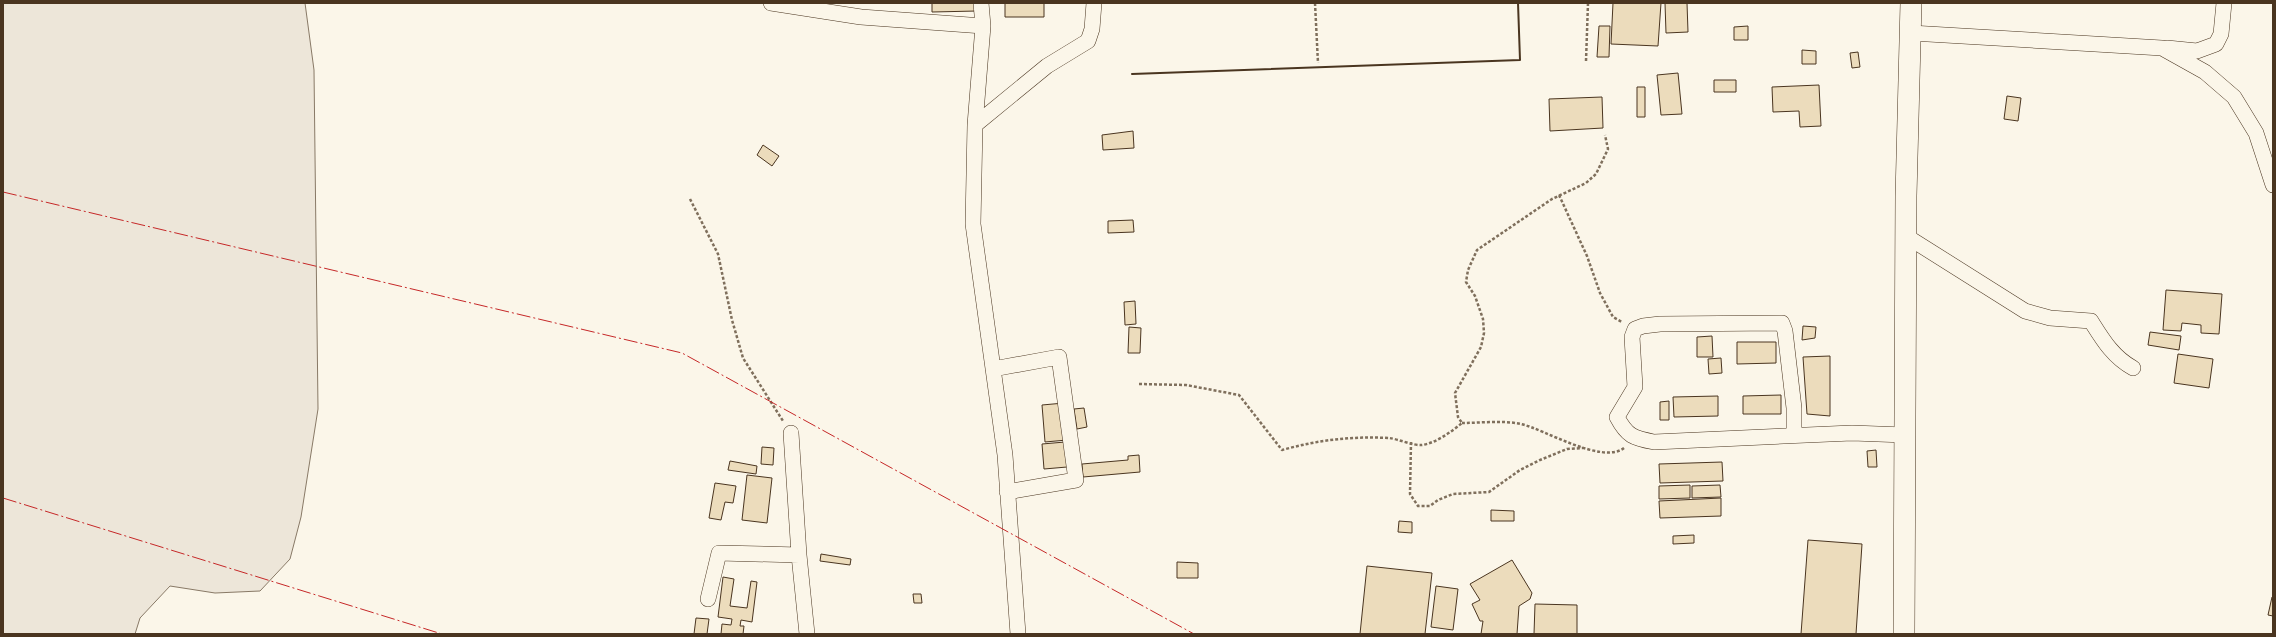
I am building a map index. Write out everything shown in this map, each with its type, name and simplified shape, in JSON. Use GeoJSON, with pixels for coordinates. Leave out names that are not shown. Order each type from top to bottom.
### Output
{"type":"FeatureCollection","features":[{"type":"Feature","properties":{"kind":"street"},"geometry":{"type":"LineString","coordinates":[[771,3],[861,10],[983,26]]}},
{"type":"Feature","properties":{"kind":"street"},"geometry":{"type":"LineString","coordinates":[[981,3],[983,26],[974,126],[973,224],[1005,455],[1018,634]]}},
{"type":"Feature","properties":{"kind":"street"},"geometry":{"type":"LineString","coordinates":[[974,126],[1047,66],[1088,41],[1092,29],[1094,3]]}},
{"type":"Feature","properties":{"kind":"street"},"geometry":{"type":"LineString","coordinates":[[1904,634],[1906,236],[1911,3]]}},
{"type":"Feature","properties":{"kind":"street"},"geometry":{"type":"LineString","coordinates":[[1911,33],[2197,51],[2216,44],[2221,34],[2224,3]]}},
{"type":"Feature","properties":{"kind":"street"},"geometry":{"type":"LineString","coordinates":[[2162,48],[2205,72],[2234,97],[2256,133],[2273,185]]}},
{"type":"Feature","properties":{"kind":"street"},"geometry":{"type":"LineString","coordinates":[[1906,236],[2025,311],[2050,318],[2091,321],[2104,343],[2121,361],[2133,368]]}},
{"type":"Feature","properties":{"kind":"street"},"geometry":{"type":"LineString","coordinates":[[1794,435],[1794,408],[1785,331],[1782,323],[1660,324],[1643,326],[1635,329],[1632,337],[1635,387],[1617,417],[1624,430],[1636,438],[1654,442],[1794,435],[1852,432],[1905,435]]}},
{"type":"Feature","properties":{"kind":"street"},"geometry":{"type":"LineString","coordinates":[[993,369],[1059,356],[1076,480],[1007,492]]}},
{"type":"Feature","properties":{"kind":"street"},"geometry":{"type":"LineString","coordinates":[[791,433],[799,555],[807,634]]}},
{"type":"Feature","properties":{"kind":"street"},"geometry":{"type":"LineString","coordinates":[[708,599],[719,553],[799,555]]}},
{"type":"Feature","properties":{"kind":"path"},"geometry":{"type":"LineString","coordinates":[[1315,3],[1318,63]]}},
{"type":"Feature","properties":{"kind":"path"},"geometry":{"type":"LineString","coordinates":[[1586,61],[1588,3]]}},
{"type":"Feature","properties":{"kind":"path"},"geometry":{"type":"LineString","coordinates":[[1462,423],[1458,417],[1455,393],[1481,347],[1484,333],[1480,311],[1466,282],[1468,270],[1477,250],[1496,235],[1559,196],[1586,183],[1596,174],[1608,150],[1606,135]]}},
{"type":"Feature","properties":{"kind":"path"},"geometry":{"type":"LineString","coordinates":[[1559,196],[1584,249],[1600,293],[1613,317],[1635,329]]}},
{"type":"Feature","properties":{"kind":"path"},"geometry":{"type":"LineString","coordinates":[[690,199],[718,254],[732,320],[743,358],[791,433]]}},
{"type":"Feature","properties":{"kind":"path"},"geometry":{"type":"LineString","coordinates":[[1139,384],[1186,385],[1239,395],[1282,450],[1305,443],[1357,436],[1400,439],[1421,445],[1437,440],[1454,430],[1462,423],[1521,424],[1583,448],[1607,452],[1621,450],[1636,438]]}},
{"type":"Feature","properties":{"kind":"path"},"geometry":{"type":"LineString","coordinates":[[1411,442],[1410,494],[1418,506],[1430,506],[1438,500],[1453,494],[1489,492],[1520,470],[1540,460],[1567,449],[1583,448]]}},
{"type":"Feature","properties":{"kind":"shaded area"},"geometry":{"type":"Polygon","coordinates":[[[3,3],[305,3],[314,70],[318,409],[301,517],[290,559],[260,591],[215,593],[170,586],[140,618],[135,634],[3,634],[3,3]]]}},
{"type":"Feature","properties":{"kind":"building"},"geometry":{"type":"Polygon","coordinates":[[[932,3],[977,3],[977,11],[932,12],[932,3]]]}},
{"type":"Feature","properties":{"kind":"building"},"geometry":{"type":"Polygon","coordinates":[[[1005,3],[1044,3],[1044,17],[1005,17],[1005,3]]]}},
{"type":"Feature","properties":{"kind":"building"},"geometry":{"type":"Polygon","coordinates":[[[1613,3],[1661,3],[1658,46],[1611,44],[1613,3]]]}},
{"type":"Feature","properties":{"kind":"building"},"geometry":{"type":"Polygon","coordinates":[[[1665,3],[1687,3],[1688,32],[1666,33],[1665,3]]]}},
{"type":"Feature","properties":{"kind":"building"},"geometry":{"type":"Polygon","coordinates":[[[1599,26],[1610,26],[1609,57],[1597,57],[1599,26]]]}},
{"type":"Feature","properties":{"kind":"building"},"geometry":{"type":"Polygon","coordinates":[[[1748,26],[1748,40],[1734,40],[1734,27],[1748,26]]]}},
{"type":"Feature","properties":{"kind":"building"},"geometry":{"type":"Polygon","coordinates":[[[1802,50],[1816,51],[1816,64],[1802,64],[1802,50]]]}},
{"type":"Feature","properties":{"kind":"building"},"geometry":{"type":"Polygon","coordinates":[[[1858,52],[1860,67],[1852,68],[1850,53],[1858,52]]]}},
{"type":"Feature","properties":{"kind":"building"},"geometry":{"type":"Polygon","coordinates":[[[1678,73],[1682,114],[1661,115],[1657,75],[1678,73]]]}},
{"type":"Feature","properties":{"kind":"building"},"geometry":{"type":"Polygon","coordinates":[[[1714,80],[1736,80],[1736,92],[1714,92],[1714,80]]]}},
{"type":"Feature","properties":{"kind":"building"},"geometry":{"type":"Polygon","coordinates":[[[1819,85],[1821,126],[1800,127],[1799,111],[1773,112],[1772,87],[1819,85]]]}},
{"type":"Feature","properties":{"kind":"building"},"geometry":{"type":"Polygon","coordinates":[[[1637,87],[1645,87],[1645,117],[1637,117],[1637,87]]]}},
{"type":"Feature","properties":{"kind":"building"},"geometry":{"type":"Polygon","coordinates":[[[2007,96],[2021,98],[2018,121],[2004,119],[2007,96]]]}},
{"type":"Feature","properties":{"kind":"building"},"geometry":{"type":"Polygon","coordinates":[[[1602,97],[1603,128],[1550,131],[1549,99],[1602,97]]]}},
{"type":"Feature","properties":{"kind":"building"},"geometry":{"type":"Polygon","coordinates":[[[1133,131],[1134,148],[1103,150],[1102,135],[1133,131]]]}},
{"type":"Feature","properties":{"kind":"building"},"geometry":{"type":"Polygon","coordinates":[[[763,145],[779,156],[772,166],[757,155],[763,145]]]}},
{"type":"Feature","properties":{"kind":"building"},"geometry":{"type":"Polygon","coordinates":[[[1133,220],[1134,232],[1108,233],[1108,221],[1133,220]]]}},
{"type":"Feature","properties":{"kind":"building"},"geometry":{"type":"Polygon","coordinates":[[[2166,290],[2222,294],[2219,334],[2201,333],[2201,325],[2182,323],[2181,331],[2163,330],[2166,290]]]}},
{"type":"Feature","properties":{"kind":"building"},"geometry":{"type":"Polygon","coordinates":[[[1135,301],[1136,324],[1125,325],[1124,302],[1135,301]]]}},
{"type":"Feature","properties":{"kind":"building"},"geometry":{"type":"Polygon","coordinates":[[[1803,326],[1816,327],[1815,338],[1802,340],[1803,326]]]}},
{"type":"Feature","properties":{"kind":"building"},"geometry":{"type":"Polygon","coordinates":[[[1129,327],[1141,328],[1140,353],[1128,353],[1129,327]]]}},
{"type":"Feature","properties":{"kind":"building"},"geometry":{"type":"Polygon","coordinates":[[[2150,332],[2181,336],[2179,350],[2148,345],[2150,332]]]}},
{"type":"Feature","properties":{"kind":"building"},"geometry":{"type":"Polygon","coordinates":[[[1712,336],[1713,357],[1697,357],[1697,337],[1712,336]]]}},
{"type":"Feature","properties":{"kind":"building"},"geometry":{"type":"Polygon","coordinates":[[[1737,342],[1776,342],[1776,363],[1737,364],[1737,342]]]}},
{"type":"Feature","properties":{"kind":"building"},"geometry":{"type":"Polygon","coordinates":[[[2178,354],[2213,359],[2209,388],[2174,383],[2178,354]]]}},
{"type":"Feature","properties":{"kind":"building"},"geometry":{"type":"Polygon","coordinates":[[[1830,356],[1830,416],[1807,414],[1803,357],[1830,356]]]}},
{"type":"Feature","properties":{"kind":"building"},"geometry":{"type":"Polygon","coordinates":[[[1721,358],[1722,373],[1709,374],[1708,359],[1721,358]]]}},
{"type":"Feature","properties":{"kind":"building"},"geometry":{"type":"Polygon","coordinates":[[[1781,395],[1781,414],[1743,414],[1743,396],[1781,395]]]}},
{"type":"Feature","properties":{"kind":"building"},"geometry":{"type":"Polygon","coordinates":[[[1718,396],[1718,416],[1674,417],[1673,397],[1718,396]]]}},
{"type":"Feature","properties":{"kind":"building"},"geometry":{"type":"Polygon","coordinates":[[[1669,401],[1669,420],[1660,420],[1660,402],[1669,401]]]}},
{"type":"Feature","properties":{"kind":"building"},"geometry":{"type":"Polygon","coordinates":[[[1064,403],[1067,440],[1045,442],[1042,405],[1064,403]]]}},
{"type":"Feature","properties":{"kind":"building"},"geometry":{"type":"Polygon","coordinates":[[[1084,408],[1087,427],[1077,429],[1074,409],[1084,408]]]}},
{"type":"Feature","properties":{"kind":"building"},"geometry":{"type":"Polygon","coordinates":[[[1065,442],[1067,467],[1044,469],[1042,444],[1065,442]]]}},
{"type":"Feature","properties":{"kind":"building"},"geometry":{"type":"Polygon","coordinates":[[[762,447],[774,448],[773,465],[761,464],[762,447]]]}},
{"type":"Feature","properties":{"kind":"building"},"geometry":{"type":"Polygon","coordinates":[[[1876,450],[1877,467],[1868,467],[1867,451],[1876,450]]]}},
{"type":"Feature","properties":{"kind":"building"},"geometry":{"type":"Polygon","coordinates":[[[1139,455],[1140,472],[1083,477],[1082,464],[1128,460],[1128,456],[1139,455]]]}},
{"type":"Feature","properties":{"kind":"building"},"geometry":{"type":"Polygon","coordinates":[[[730,461],[757,466],[756,474],[728,470],[730,461]]]}},
{"type":"Feature","properties":{"kind":"building"},"geometry":{"type":"Polygon","coordinates":[[[1722,462],[1723,481],[1660,483],[1659,464],[1722,462]]]}},
{"type":"Feature","properties":{"kind":"building"},"geometry":{"type":"Polygon","coordinates":[[[747,475],[772,478],[767,523],[742,520],[747,475]]]}},
{"type":"Feature","properties":{"kind":"building"},"geometry":{"type":"Polygon","coordinates":[[[715,483],[736,486],[733,503],[725,502],[721,520],[709,518],[715,483]]]}},
{"type":"Feature","properties":{"kind":"building"},"geometry":{"type":"Polygon","coordinates":[[[1690,485],[1690,498],[1659,499],[1659,486],[1690,485]]]}},
{"type":"Feature","properties":{"kind":"building"},"geometry":{"type":"Polygon","coordinates":[[[1720,485],[1721,497],[1692,498],[1692,486],[1720,485]]]}},
{"type":"Feature","properties":{"kind":"building"},"geometry":{"type":"Polygon","coordinates":[[[1721,498],[1721,516],[1660,518],[1659,501],[1721,498]]]}},
{"type":"Feature","properties":{"kind":"building"},"geometry":{"type":"Polygon","coordinates":[[[1491,510],[1514,511],[1514,521],[1491,521],[1491,510]]]}},
{"type":"Feature","properties":{"kind":"building"},"geometry":{"type":"Polygon","coordinates":[[[1399,521],[1412,522],[1412,533],[1398,532],[1399,521]]]}},
{"type":"Feature","properties":{"kind":"building"},"geometry":{"type":"Polygon","coordinates":[[[1694,535],[1694,543],[1673,544],[1673,536],[1694,535]]]}},
{"type":"Feature","properties":{"kind":"building"},"geometry":{"type":"Polygon","coordinates":[[[1808,540],[1862,544],[1856,634],[1801,634],[1808,540]]]}},
{"type":"Feature","properties":{"kind":"building"},"geometry":{"type":"Polygon","coordinates":[[[821,554],[851,559],[850,565],[820,561],[821,554]]]}},
{"type":"Feature","properties":{"kind":"building"},"geometry":{"type":"Polygon","coordinates":[[[1512,560],[1532,593],[1530,599],[1519,606],[1517,634],[1481,634],[1483,621],[1480,621],[1472,604],[1480,600],[1470,584],[1512,560]]]}},
{"type":"Feature","properties":{"kind":"building"},"geometry":{"type":"Polygon","coordinates":[[[1177,562],[1198,563],[1198,578],[1177,578],[1177,562]]]}},
{"type":"Feature","properties":{"kind":"building"},"geometry":{"type":"Polygon","coordinates":[[[1367,566],[1432,573],[1425,634],[1360,634],[1367,566]]]}},
{"type":"Feature","properties":{"kind":"building"},"geometry":{"type":"Polygon","coordinates":[[[723,577],[734,579],[730,606],[747,608],[751,581],[757,582],[752,622],[741,620],[740,626],[744,626],[743,634],[721,634],[722,624],[731,625],[732,619],[718,617],[723,577]]]}},
{"type":"Feature","properties":{"kind":"building"},"geometry":{"type":"Polygon","coordinates":[[[1436,586],[1458,589],[1453,630],[1431,627],[1436,586]]]}},
{"type":"Feature","properties":{"kind":"building"},"geometry":{"type":"Polygon","coordinates":[[[913,594],[921,594],[922,603],[914,603],[913,594]]]}},
{"type":"Feature","properties":{"kind":"building"},"geometry":{"type":"Polygon","coordinates":[[[2273,597],[2273,616],[2268,615],[2273,597]]]}},
{"type":"Feature","properties":{"kind":"building"},"geometry":{"type":"Polygon","coordinates":[[[1535,604],[1577,605],[1577,634],[1534,634],[1535,604]]]}},
{"type":"Feature","properties":{"kind":"building"},"geometry":{"type":"Polygon","coordinates":[[[696,618],[709,619],[707,634],[694,634],[696,618]]]}},
{"type":"Feature","properties":{"kind":"wall"},"geometry":{"type":"LineString","coordinates":[[1132,74],[1520,60],[1518,3]]}},
{"type":"Feature","properties":{"kind":"power"},"geometry":{"type":"LineString","coordinates":[[3,192],[682,353],[1194,634]]}},
{"type":"Feature","properties":{"kind":"power"},"geometry":{"type":"LineString","coordinates":[[3,498],[442,634]]}}]}
